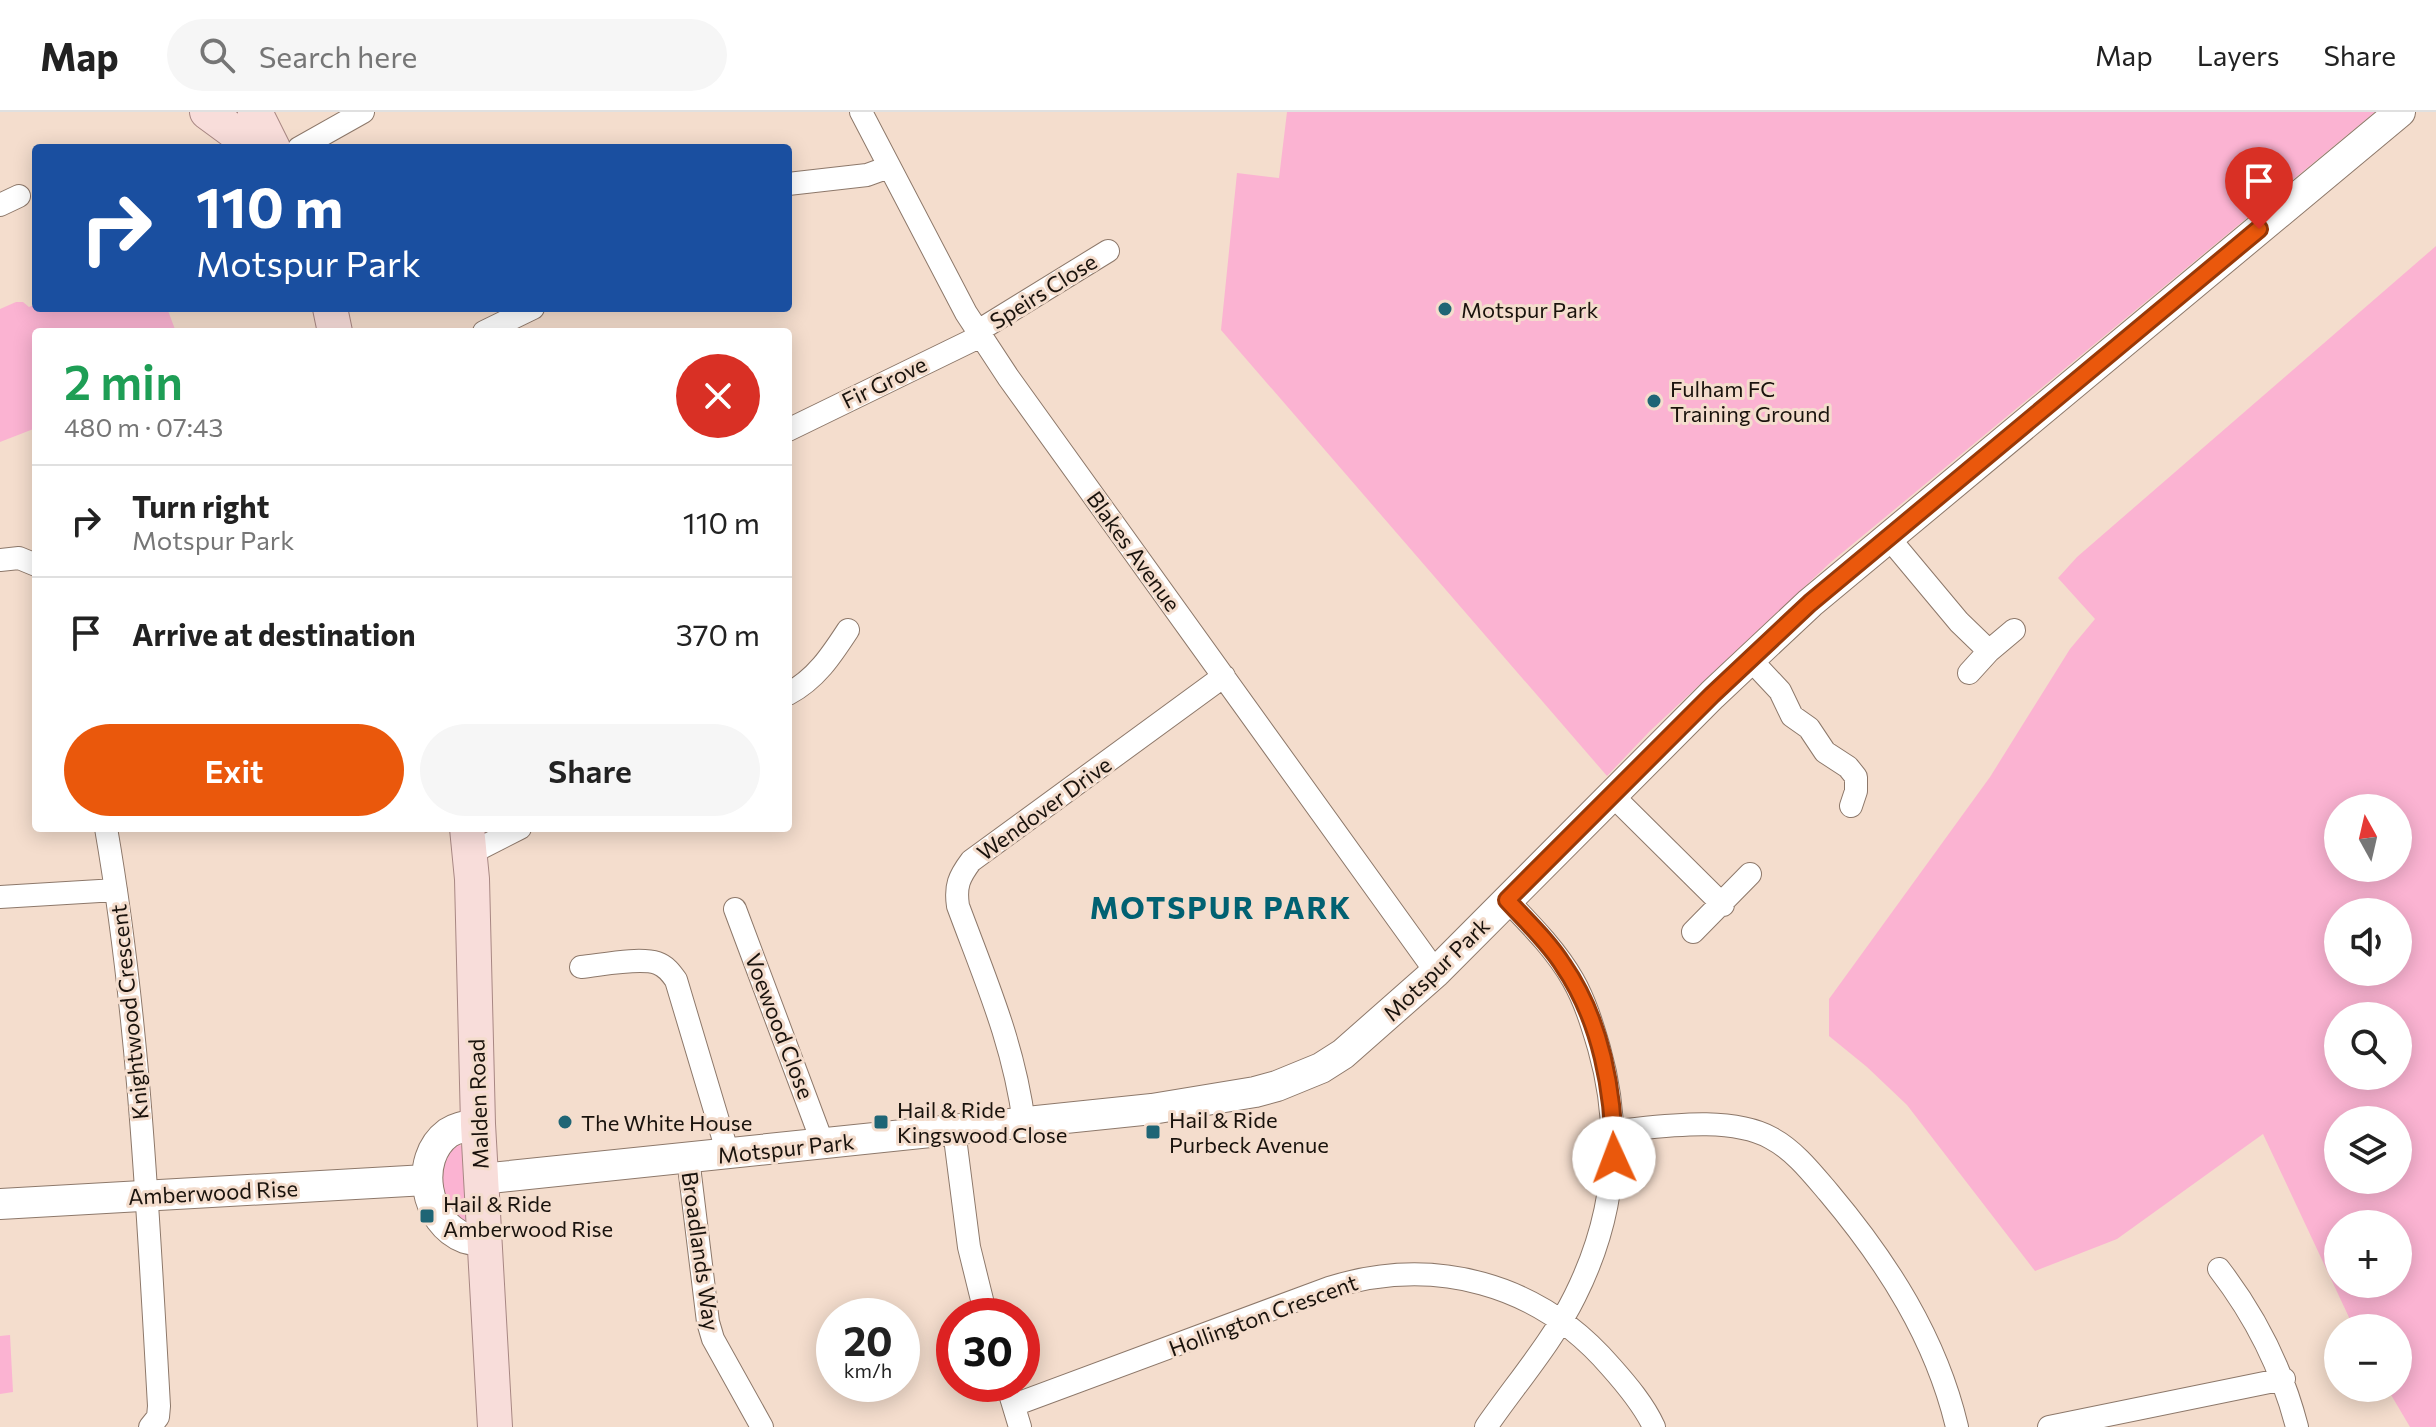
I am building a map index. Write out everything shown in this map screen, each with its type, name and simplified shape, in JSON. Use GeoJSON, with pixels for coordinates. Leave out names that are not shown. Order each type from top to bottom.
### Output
{"type":"FeatureCollection","features":[{"type":"Feature","properties":{"kind":"main road"},"geometry":{"type":"LineString","coordinates":[[207,112],[251,144]]}},
{"type":"Feature","properties":{"kind":"main road"},"geometry":{"type":"LineString","coordinates":[[255,112],[271,144]]}},
{"type":"Feature","properties":{"kind":"main road","name":"Malden Road"},"geometry":{"type":"LineString","coordinates":[[469,840],[478,1124],[495,1427]]}},
{"type":"Feature","properties":{"kind":"street"},"geometry":{"type":"LineString","coordinates":[[306,144],[363,112]]}},
{"type":"Feature","properties":{"kind":"street","name":"Blakes Avenue"},"geometry":{"type":"LineString","coordinates":[[861,112],[980,333],[1008,377],[1436,972]]}},
{"type":"Feature","properties":{"kind":"street","name":"Motspur Park"},"geometry":{"type":"LineString","coordinates":[[481,1179],[1194,1103],[1255,1092],[1300,1078],[1343,1054],[1436,972],[1810,603],[2400,112]]}},
{"type":"Feature","properties":{"kind":"street"},"geometry":{"type":"LineString","coordinates":[[792,184],[867,175],[889,167]]}},
{"type":"Feature","properties":{"kind":"street","name":"Speirs Close"},"geometry":{"type":"LineString","coordinates":[[980,333],[1108,251]]}},
{"type":"Feature","properties":{"kind":"street"},"geometry":{"type":"LineString","coordinates":[[492,328],[525,312]]}},
{"type":"Feature","properties":{"kind":"street","name":"Fir Grove"},"geometry":{"type":"LineString","coordinates":[[792,428],[980,333]]}},
{"type":"Feature","properties":{"kind":"street"},"geometry":{"type":"LineString","coordinates":[[1888,537],[1959,622],[1989,651]]}},
{"type":"Feature","properties":{"kind":"street"},"geometry":{"type":"LineString","coordinates":[[0,560],[19,558],[32,563]]}},
{"type":"Feature","properties":{"kind":"street"},"geometry":{"type":"LineString","coordinates":[[792,692],[806,685],[827,662],[848,630]]}},
{"type":"Feature","properties":{"kind":"street"},"geometry":{"type":"LineString","coordinates":[[1969,673],[2014,630]]}},
{"type":"Feature","properties":{"kind":"street"},"geometry":{"type":"LineString","coordinates":[[1750,659],[1780,691],[1792,716],[1809,728],[1825,752],[1848,767],[1856,777],[1851,806]]}},
{"type":"Feature","properties":{"kind":"street","name":"Wendover Drive"},"geometry":{"type":"LineString","coordinates":[[1024,1123],[1010,1047],[958,906],[956,888],[961,874],[971,861],[1224,676]]}},
{"type":"Feature","properties":{"kind":"street"},"geometry":{"type":"LineString","coordinates":[[1613,796],[1723,905]]}},
{"type":"Feature","properties":{"kind":"street","name":"Knightwood Crescent"},"geometry":{"type":"LineString","coordinates":[[107,832],[116,890],[147,1196],[159,1406],[158,1417],[150,1427]]}},
{"type":"Feature","properties":{"kind":"street"},"geometry":{"type":"LineString","coordinates":[[469,840],[503,832]]}},
{"type":"Feature","properties":{"kind":"street"},"geometry":{"type":"LineString","coordinates":[[1693,932],[1723,905],[1750,874]]}},
{"type":"Feature","properties":{"kind":"street"},"geometry":{"type":"LineString","coordinates":[[0,897],[116,890]]}},
{"type":"Feature","properties":{"kind":"street"},"geometry":{"type":"LineString","coordinates":[[1486,1427],[1575,1298],[1597,1241],[1611,1177],[1614,1131],[1604,1067],[1584,1002],[1561,962],[1507,900]]}},
{"type":"Feature","properties":{"kind":"street","name":"Voewood Close"},"geometry":{"type":"LineString","coordinates":[[735,909],[823,1144]]}},
{"type":"Feature","properties":{"kind":"street"},"geometry":{"type":"LineString","coordinates":[[581,967],[644,961],[657,963],[676,980],[728,1154]]}},
{"type":"Feature","properties":{"kind":"street"},"geometry":{"type":"LineString","coordinates":[[478,1124],[449,1133],[438,1144],[426,1180],[435,1211],[449,1227],[465,1238],[484,1241]]}},
{"type":"Feature","properties":{"kind":"street"},"geometry":{"type":"LineString","coordinates":[[1614,1131],[1682,1125],[1746,1129],[1771,1137],[1791,1151],[1851,1219],[1904,1295],[1940,1372],[1957,1427]]}},
{"type":"Feature","properties":{"kind":"street"},"geometry":{"type":"LineString","coordinates":[[954,1130],[969,1247],[982,1298]]}},
{"type":"Feature","properties":{"kind":"street","name":"Broadlands Way"},"geometry":{"type":"LineString","coordinates":[[688,1158],[708,1322],[713,1339],[762,1427]]}},
{"type":"Feature","properties":{"kind":"street","name":"Amberwood Rise"},"geometry":{"type":"LineString","coordinates":[[0,1204],[426,1180]]}},
{"type":"Feature","properties":{"kind":"street"},"geometry":{"type":"LineString","coordinates":[[2219,1269],[2238,1293],[2284,1379],[2297,1427]]}},
{"type":"Feature","properties":{"kind":"street","name":"Hollington Crescent"},"geometry":{"type":"LineString","coordinates":[[1014,1405],[1329,1288],[1373,1277],[1419,1274],[1461,1279],[1522,1299],[1561,1320],[1602,1357],[1654,1427]]}},
{"type":"Feature","properties":{"kind":"street"},"geometry":{"type":"LineString","coordinates":[[2049,1427],[2284,1379]]}},
{"type":"Feature","properties":{"kind":"shaded area","name":"Fulham FC Training Ground"},"geometry":{"type":"Polygon","coordinates":[[[1287,112],[2375,112],[1831,562],[1650,731],[1607,776],[1221,330],[1237,173],[1279,178],[1287,112]]]}},
{"type":"Feature","properties":{"kind":"shaded area"},"geometry":{"type":"Polygon","coordinates":[[[2436,246],[2436,1427],[2410,1427],[2395,1402],[2412,1402],[2412,1314],[2347,1314],[2340,1298],[2412,1298],[2412,1210],[2324,1210],[2324,1264],[2263,1134],[2117,1239],[2035,1271],[1907,1105],[1829,1036],[1829,999],[1990,777],[2070,649],[2095,619],[2058,578],[2077,557],[2436,246]]]}},
{"type":"Feature","properties":{"kind":"shaded area"},"geometry":{"type":"Polygon","coordinates":[[[23,302],[32,306],[32,312],[168,312],[174,328],[32,328],[32,430],[0,442],[0,309],[23,302]]]}},
{"type":"Feature","properties":{"kind":"shaded area"},"geometry":{"type":"Polygon","coordinates":[[[454,1143],[462,1146],[466,1220],[455,1223],[436,1177],[454,1143]]]}},
{"type":"Feature","properties":{"kind":"shaded area"},"geometry":{"type":"Polygon","coordinates":[[[10,1335],[13,1392],[0,1394],[0,1336],[10,1335]]]}},
{"type":"Feature","properties":{"kind":"place","name":"Motspur Park"},"geometry":{"type":"Point","coordinates":[1445,309]}},
{"type":"Feature","properties":{"kind":"place","name":"Fulham FC Training Ground"},"geometry":{"type":"Point","coordinates":[1654,401]}},
{"type":"Feature","properties":{"kind":"place","name":"The White House"},"geometry":{"type":"Point","coordinates":[565,1122]}},
{"type":"Feature","properties":{"kind":"place","name":"Hail & Ride Kingswood Close"},"geometry":{"type":"Point","coordinates":[881,1122]}},
{"type":"Feature","properties":{"kind":"place","name":"Hail & Ride Purbeck Avenue"},"geometry":{"type":"Point","coordinates":[1153,1132]}},
{"type":"Feature","properties":{"kind":"place","name":"Hail & Ride Amberwood Rise"},"geometry":{"type":"Point","coordinates":[427,1216]}},
{"type":"Feature","properties":{"kind":"district","name":"MOTSPUR PARK"},"geometry":{"type":"Point","coordinates":[1221,906]}},
{"type":"Feature","properties":{"kind":"route"},"geometry":{"type":"LineString","coordinates":[[1614,1158],[1611,1098],[1595,1032],[1584,1002],[1561,962],[1507,900],[1712,695],[1810,603],[2259,229]]}}]}
